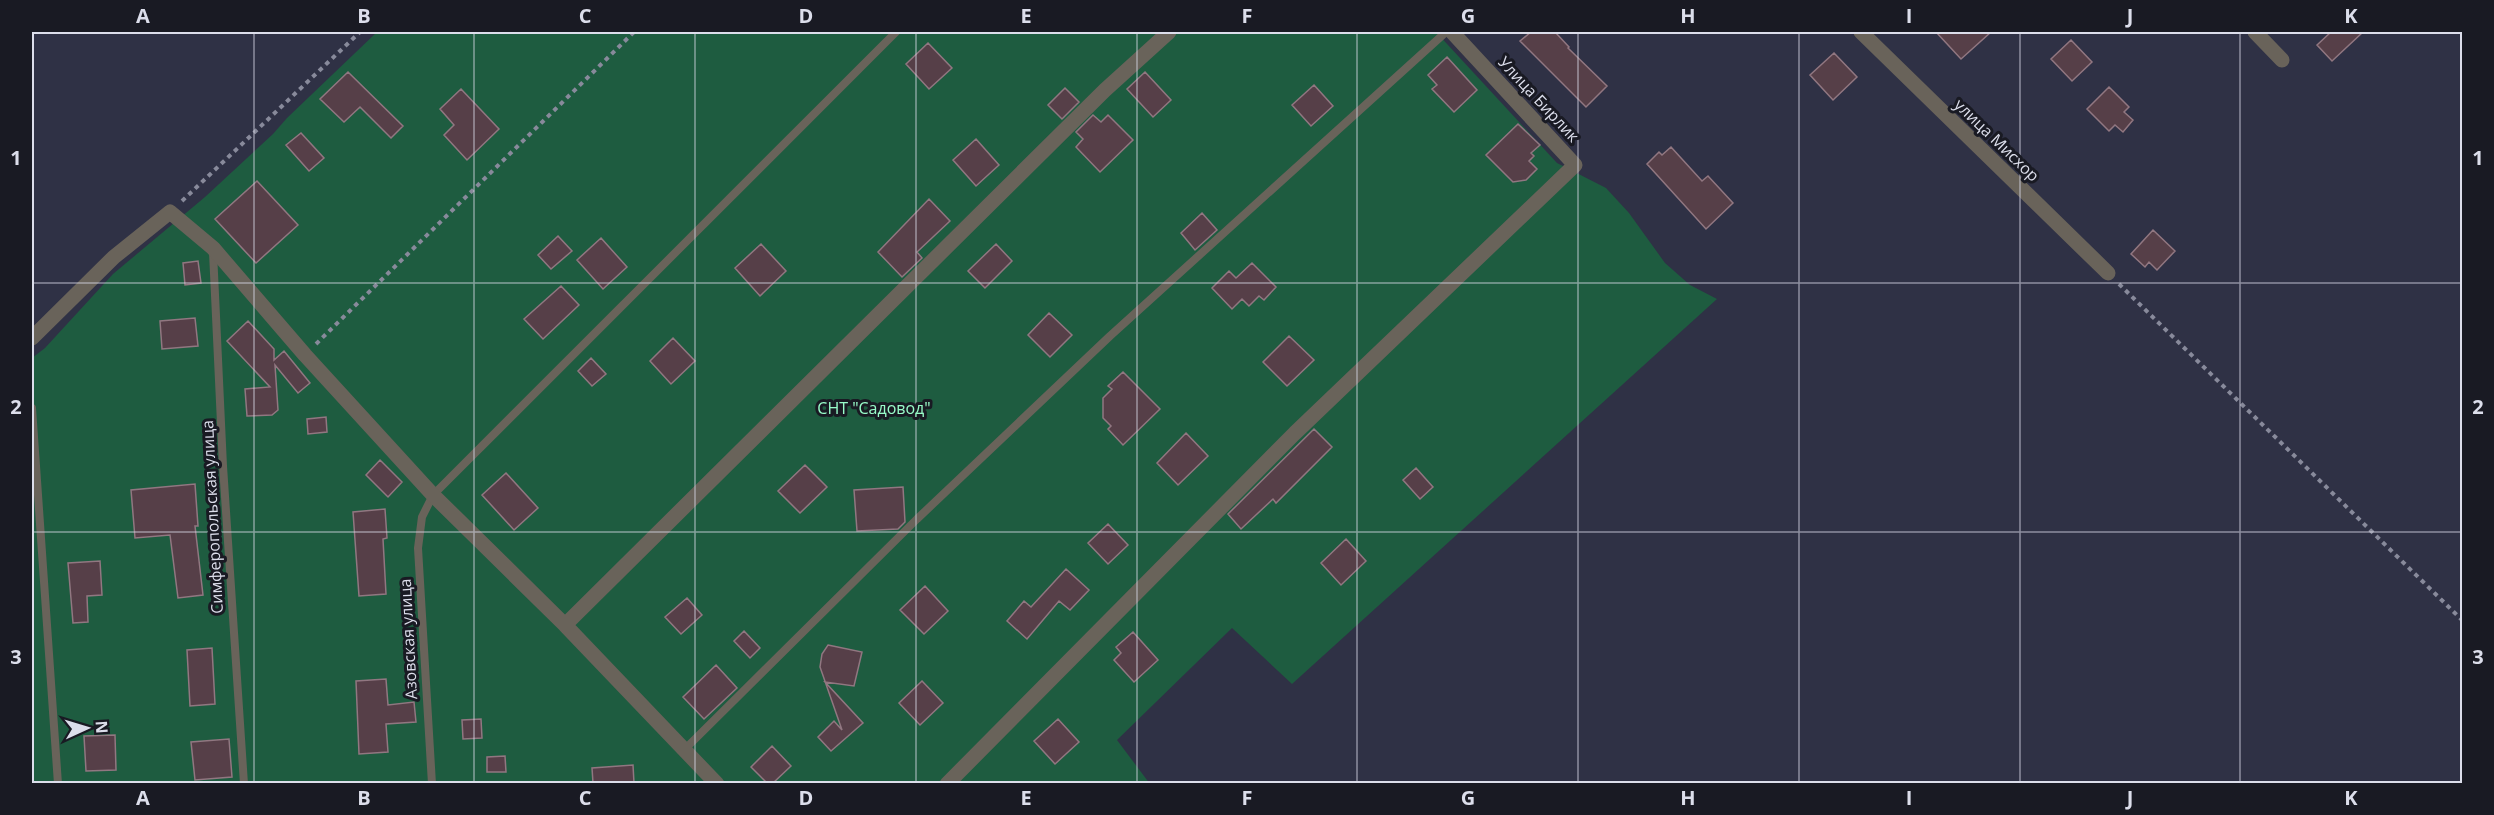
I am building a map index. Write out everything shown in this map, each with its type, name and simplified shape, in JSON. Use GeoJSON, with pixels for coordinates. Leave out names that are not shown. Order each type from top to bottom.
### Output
{"type":"FeatureCollection","features":[{"type":"Feature","properties":{"kind":"street"},"geometry":{"type":"LineString","coordinates":[[565,624],[1105,90],[1169,32]]}},
{"type":"Feature","properties":{"kind":"street","name":"Улица Бирлик"},"geometry":{"type":"LineString","coordinates":[[947,783],[1295,433],[1575,165],[1452,32]]}},
{"type":"Feature","properties":{"kind":"street","name":"улица Мисхор"},"geometry":{"type":"LineString","coordinates":[[1861,32],[2108,273]]}},
{"type":"Feature","properties":{"kind":"street"},"geometry":{"type":"LineString","coordinates":[[2255,32],[2282,60]]}},
{"type":"Feature","properties":{"kind":"street"},"geometry":{"type":"LineString","coordinates":[[32,338],[114,257],[170,212],[213,248],[305,355],[433,495],[565,624],[717,783]]}},
{"type":"Feature","properties":{"kind":"lane"},"geometry":{"type":"LineString","coordinates":[[433,495],[896,32]]}},
{"type":"Feature","properties":{"kind":"lane"},"geometry":{"type":"LineString","coordinates":[[685,749],[918,519],[1110,336],[1446,32]]}},
{"type":"Feature","properties":{"kind":"lane","name":"Симферопольская улица"},"geometry":{"type":"LineString","coordinates":[[213,248],[223,466],[244,783]]}},
{"type":"Feature","properties":{"kind":"lane"},"geometry":{"type":"LineString","coordinates":[[32,408],[58,783]]}},
{"type":"Feature","properties":{"kind":"lane","name":"Азовская улица"},"geometry":{"type":"LineString","coordinates":[[432,783],[418,548],[422,517],[433,495]]}},
{"type":"Feature","properties":{"kind":"path"},"geometry":{"type":"LineString","coordinates":[[170,212],[360,32]]}},
{"type":"Feature","properties":{"kind":"path"},"geometry":{"type":"LineString","coordinates":[[305,355],[634,32]]}},
{"type":"Feature","properties":{"kind":"path"},"geometry":{"type":"LineString","coordinates":[[2108,273],[2463,620]]}},
{"type":"Feature","properties":{"kind":"green space","name":"СНТ \"Садовод\""},"geometry":{"type":"Polygon","coordinates":[[[377,32],[1436,32],[1557,163],[1606,188],[1629,213],[1665,263],[1690,285],[1717,299],[1292,684],[1232,628],[1117,740],[1150,784],[32,783],[32,358],[45,348],[113,274],[205,197],[377,32]]]}},
{"type":"Feature","properties":{"kind":"building"},"geometry":{"type":"Polygon","coordinates":[[[1531,32],[1555,32],[1607,86],[1586,107],[1520,41],[1531,32]]]}},
{"type":"Feature","properties":{"kind":"building"},"geometry":{"type":"Polygon","coordinates":[[[1936,32],[1991,32],[1961,59],[1936,32]]]}},
{"type":"Feature","properties":{"kind":"building"},"geometry":{"type":"Polygon","coordinates":[[[2331,32],[2363,32],[2332,61],[2317,45],[2331,32]]]}},
{"type":"Feature","properties":{"kind":"building"},"geometry":{"type":"Polygon","coordinates":[[[2071,40],[2092,62],[2072,81],[2051,59],[2071,40]]]}},
{"type":"Feature","properties":{"kind":"building"},"geometry":{"type":"Polygon","coordinates":[[[928,43],[952,68],[929,89],[906,64],[928,43]]]}},
{"type":"Feature","properties":{"kind":"building"},"geometry":{"type":"Polygon","coordinates":[[[1834,53],[1857,77],[1833,100],[1810,75],[1834,53]]]}},
{"type":"Feature","properties":{"kind":"building"},"geometry":{"type":"Polygon","coordinates":[[[1447,57],[1477,90],[1454,112],[1432,89],[1437,85],[1428,75],[1447,57]]]}},
{"type":"Feature","properties":{"kind":"building"},"geometry":{"type":"Polygon","coordinates":[[[348,72],[403,126],[391,138],[360,107],[344,122],[320,99],[348,72]]]}},
{"type":"Feature","properties":{"kind":"building"},"geometry":{"type":"Polygon","coordinates":[[[1145,72],[1171,100],[1153,117],[1127,89],[1145,72]]]}},
{"type":"Feature","properties":{"kind":"building"},"geometry":{"type":"Polygon","coordinates":[[[1314,85],[1333,106],[1311,126],[1292,105],[1314,85]]]}},
{"type":"Feature","properties":{"kind":"building"},"geometry":{"type":"Polygon","coordinates":[[[2109,87],[2129,107],[2124,112],[2133,120],[2123,132],[2115,125],[2109,131],[2087,109],[2109,87]]]}},
{"type":"Feature","properties":{"kind":"building"},"geometry":{"type":"Polygon","coordinates":[[[1065,88],[1079,102],[1062,119],[1048,105],[1065,88]]]}},
{"type":"Feature","properties":{"kind":"building"},"geometry":{"type":"Polygon","coordinates":[[[461,89],[499,129],[467,160],[444,135],[454,125],[440,109],[461,89]]]}},
{"type":"Feature","properties":{"kind":"building"},"geometry":{"type":"Polygon","coordinates":[[[1093,115],[1101,122],[1108,115],[1133,140],[1100,172],[1076,147],[1083,139],[1076,132],[1093,115]]]}},
{"type":"Feature","properties":{"kind":"building"},"geometry":{"type":"Polygon","coordinates":[[[1518,124],[1540,145],[1531,153],[1534,156],[1529,161],[1537,169],[1526,180],[1513,182],[1486,155],[1518,124]]]}},
{"type":"Feature","properties":{"kind":"building"},"geometry":{"type":"Polygon","coordinates":[[[301,133],[324,158],[309,171],[286,145],[301,133]]]}},
{"type":"Feature","properties":{"kind":"building"},"geometry":{"type":"Polygon","coordinates":[[[976,139],[999,165],[976,186],[953,160],[976,139]]]}},
{"type":"Feature","properties":{"kind":"building"},"geometry":{"type":"Polygon","coordinates":[[[1671,147],[1702,181],[1708,176],[1733,203],[1706,229],[1647,164],[1659,152],[1662,155],[1671,147]]]}},
{"type":"Feature","properties":{"kind":"building"},"geometry":{"type":"Polygon","coordinates":[[[257,181],[298,225],[256,263],[215,219],[257,181]]]}},
{"type":"Feature","properties":{"kind":"building"},"geometry":{"type":"Polygon","coordinates":[[[929,199],[950,221],[917,252],[922,258],[902,277],[878,252],[929,199]]]}},
{"type":"Feature","properties":{"kind":"building"},"geometry":{"type":"Polygon","coordinates":[[[1202,213],[1217,230],[1195,250],[1181,233],[1202,213]]]}},
{"type":"Feature","properties":{"kind":"building"},"geometry":{"type":"Polygon","coordinates":[[[2153,230],[2175,251],[2157,270],[2149,262],[2145,267],[2131,254],[2153,230]]]}},
{"type":"Feature","properties":{"kind":"building"},"geometry":{"type":"Polygon","coordinates":[[[558,236],[572,251],[551,269],[538,255],[558,236]]]}},
{"type":"Feature","properties":{"kind":"building"},"geometry":{"type":"Polygon","coordinates":[[[601,238],[627,267],[603,289],[577,260],[601,238]]]}},
{"type":"Feature","properties":{"kind":"building"},"geometry":{"type":"Polygon","coordinates":[[[761,244],[786,271],[760,296],[735,268],[761,244]]]}},
{"type":"Feature","properties":{"kind":"building"},"geometry":{"type":"Polygon","coordinates":[[[996,244],[1012,261],[985,288],[968,271],[996,244]]]}},
{"type":"Feature","properties":{"kind":"building"},"geometry":{"type":"Polygon","coordinates":[[[198,261],[201,283],[185,285],[183,263],[198,261]]]}},
{"type":"Feature","properties":{"kind":"building"},"geometry":{"type":"Polygon","coordinates":[[[1252,263],[1276,287],[1264,300],[1259,296],[1249,306],[1242,299],[1232,309],[1212,288],[1229,271],[1236,278],[1252,263]]]}},
{"type":"Feature","properties":{"kind":"building"},"geometry":{"type":"Polygon","coordinates":[[[561,286],[579,305],[543,339],[524,319],[561,286]]]}},
{"type":"Feature","properties":{"kind":"building"},"geometry":{"type":"Polygon","coordinates":[[[1049,313],[1072,335],[1050,357],[1028,335],[1049,313]]]}},
{"type":"Feature","properties":{"kind":"building"},"geometry":{"type":"Polygon","coordinates":[[[195,318],[198,346],[162,349],[160,321],[195,318]]]}},
{"type":"Feature","properties":{"kind":"building"},"geometry":{"type":"Polygon","coordinates":[[[248,321],[274,349],[274,360],[284,351],[310,383],[298,393],[275,365],[278,410],[272,415],[247,416],[245,389],[270,387],[227,341],[248,321]]]}},
{"type":"Feature","properties":{"kind":"building"},"geometry":{"type":"Polygon","coordinates":[[[1289,336],[1314,360],[1287,386],[1263,362],[1289,336]]]}},
{"type":"Feature","properties":{"kind":"building"},"geometry":{"type":"Polygon","coordinates":[[[673,338],[695,361],[671,384],[650,361],[673,338]]]}},
{"type":"Feature","properties":{"kind":"building"},"geometry":{"type":"Polygon","coordinates":[[[591,358],[606,374],[592,386],[578,371],[591,358]]]}},
{"type":"Feature","properties":{"kind":"building"},"geometry":{"type":"Polygon","coordinates":[[[1123,372],[1160,409],[1123,445],[1108,429],[1111,426],[1103,418],[1103,398],[1112,389],[1108,386],[1123,372]]]}},
{"type":"Feature","properties":{"kind":"building"},"geometry":{"type":"Polygon","coordinates":[[[326,417],[327,432],[308,434],[307,419],[326,417]]]}},
{"type":"Feature","properties":{"kind":"building"},"geometry":{"type":"Polygon","coordinates":[[[1314,429],[1332,447],[1276,503],[1273,499],[1241,529],[1228,514],[1314,429]]]}},
{"type":"Feature","properties":{"kind":"building"},"geometry":{"type":"Polygon","coordinates":[[[1186,433],[1208,456],[1178,485],[1157,463],[1186,433]]]}},
{"type":"Feature","properties":{"kind":"building"},"geometry":{"type":"Polygon","coordinates":[[[380,460],[402,482],[388,497],[366,475],[380,460]]]}},
{"type":"Feature","properties":{"kind":"building"},"geometry":{"type":"Polygon","coordinates":[[[805,465],[827,487],[800,513],[778,491],[805,465]]]}},
{"type":"Feature","properties":{"kind":"building"},"geometry":{"type":"Polygon","coordinates":[[[1416,468],[1433,487],[1420,499],[1403,480],[1416,468]]]}},
{"type":"Feature","properties":{"kind":"building"},"geometry":{"type":"Polygon","coordinates":[[[506,473],[538,508],[514,530],[482,495],[506,473]]]}},
{"type":"Feature","properties":{"kind":"building"},"geometry":{"type":"Polygon","coordinates":[[[195,484],[198,526],[195,526],[203,595],[178,598],[170,535],[135,538],[131,490],[195,484]]]}},
{"type":"Feature","properties":{"kind":"building"},"geometry":{"type":"Polygon","coordinates":[[[903,487],[905,522],[898,529],[857,531],[854,490],[903,487]]]}},
{"type":"Feature","properties":{"kind":"building"},"geometry":{"type":"Polygon","coordinates":[[[385,509],[387,538],[383,539],[386,594],[359,596],[353,512],[385,509]]]}},
{"type":"Feature","properties":{"kind":"building"},"geometry":{"type":"Polygon","coordinates":[[[1108,524],[1128,545],[1108,564],[1088,543],[1108,524]]]}},
{"type":"Feature","properties":{"kind":"building"},"geometry":{"type":"Polygon","coordinates":[[[1346,539],[1366,561],[1341,585],[1321,563],[1346,539]]]}},
{"type":"Feature","properties":{"kind":"building"},"geometry":{"type":"Polygon","coordinates":[[[100,561],[102,595],[87,596],[88,622],[73,623],[68,563],[100,561]]]}},
{"type":"Feature","properties":{"kind":"building"},"geometry":{"type":"Polygon","coordinates":[[[1066,569],[1089,590],[1070,610],[1059,601],[1027,639],[1007,621],[1024,601],[1031,607],[1066,569]]]}},
{"type":"Feature","properties":{"kind":"building"},"geometry":{"type":"Polygon","coordinates":[[[925,586],[948,611],[924,634],[900,610],[925,586]]]}},
{"type":"Feature","properties":{"kind":"building"},"geometry":{"type":"Polygon","coordinates":[[[687,598],[702,615],[681,634],[665,617],[687,598]]]}},
{"type":"Feature","properties":{"kind":"building"},"geometry":{"type":"Polygon","coordinates":[[[744,631],[760,648],[750,658],[734,641],[744,631]]]}},
{"type":"Feature","properties":{"kind":"building"},"geometry":{"type":"Polygon","coordinates":[[[1133,632],[1158,660],[1134,682],[1114,660],[1121,653],[1116,647],[1133,632]]]}},
{"type":"Feature","properties":{"kind":"building"},"geometry":{"type":"Polygon","coordinates":[[[828,645],[862,652],[854,686],[825,682],[820,667],[822,654],[828,645]]]}},
{"type":"Feature","properties":{"kind":"building"},"geometry":{"type":"Polygon","coordinates":[[[212,648],[215,704],[190,706],[187,650],[212,648]]]}},
{"type":"Feature","properties":{"kind":"building"},"geometry":{"type":"Polygon","coordinates":[[[716,665],[737,688],[704,719],[683,697],[716,665]]]}},
{"type":"Feature","properties":{"kind":"building"},"geometry":{"type":"Polygon","coordinates":[[[386,679],[388,705],[414,702],[416,722],[386,724],[388,752],[359,754],[356,681],[386,679]]]}},
{"type":"Feature","properties":{"kind":"building"},"geometry":{"type":"Polygon","coordinates":[[[922,681],[943,703],[920,725],[899,703],[922,681]]]}},
{"type":"Feature","properties":{"kind":"building"},"geometry":{"type":"Polygon","coordinates":[[[825,682],[863,723],[831,751],[818,737],[834,721],[842,730],[825,682]]]}},
{"type":"Feature","properties":{"kind":"building"},"geometry":{"type":"Polygon","coordinates":[[[481,719],[482,738],[463,739],[462,720],[481,719]]]}},
{"type":"Feature","properties":{"kind":"building"},"geometry":{"type":"Polygon","coordinates":[[[1058,719],[1079,742],[1055,764],[1034,741],[1058,719]]]}},
{"type":"Feature","properties":{"kind":"building"},"geometry":{"type":"Polygon","coordinates":[[[115,735],[116,770],[86,771],[84,736],[115,735]]]}},
{"type":"Feature","properties":{"kind":"building"},"geometry":{"type":"Polygon","coordinates":[[[229,739],[232,777],[195,780],[191,742],[229,739]]]}},
{"type":"Feature","properties":{"kind":"building"},"geometry":{"type":"Polygon","coordinates":[[[772,746],[791,766],[773,783],[767,783],[751,767],[772,746]]]}},
{"type":"Feature","properties":{"kind":"building"},"geometry":{"type":"Polygon","coordinates":[[[505,756],[506,772],[487,772],[487,757],[505,756]]]}},
{"type":"Feature","properties":{"kind":"building"},"geometry":{"type":"Polygon","coordinates":[[[633,765],[634,783],[593,783],[592,768],[633,765]]]}}]}
